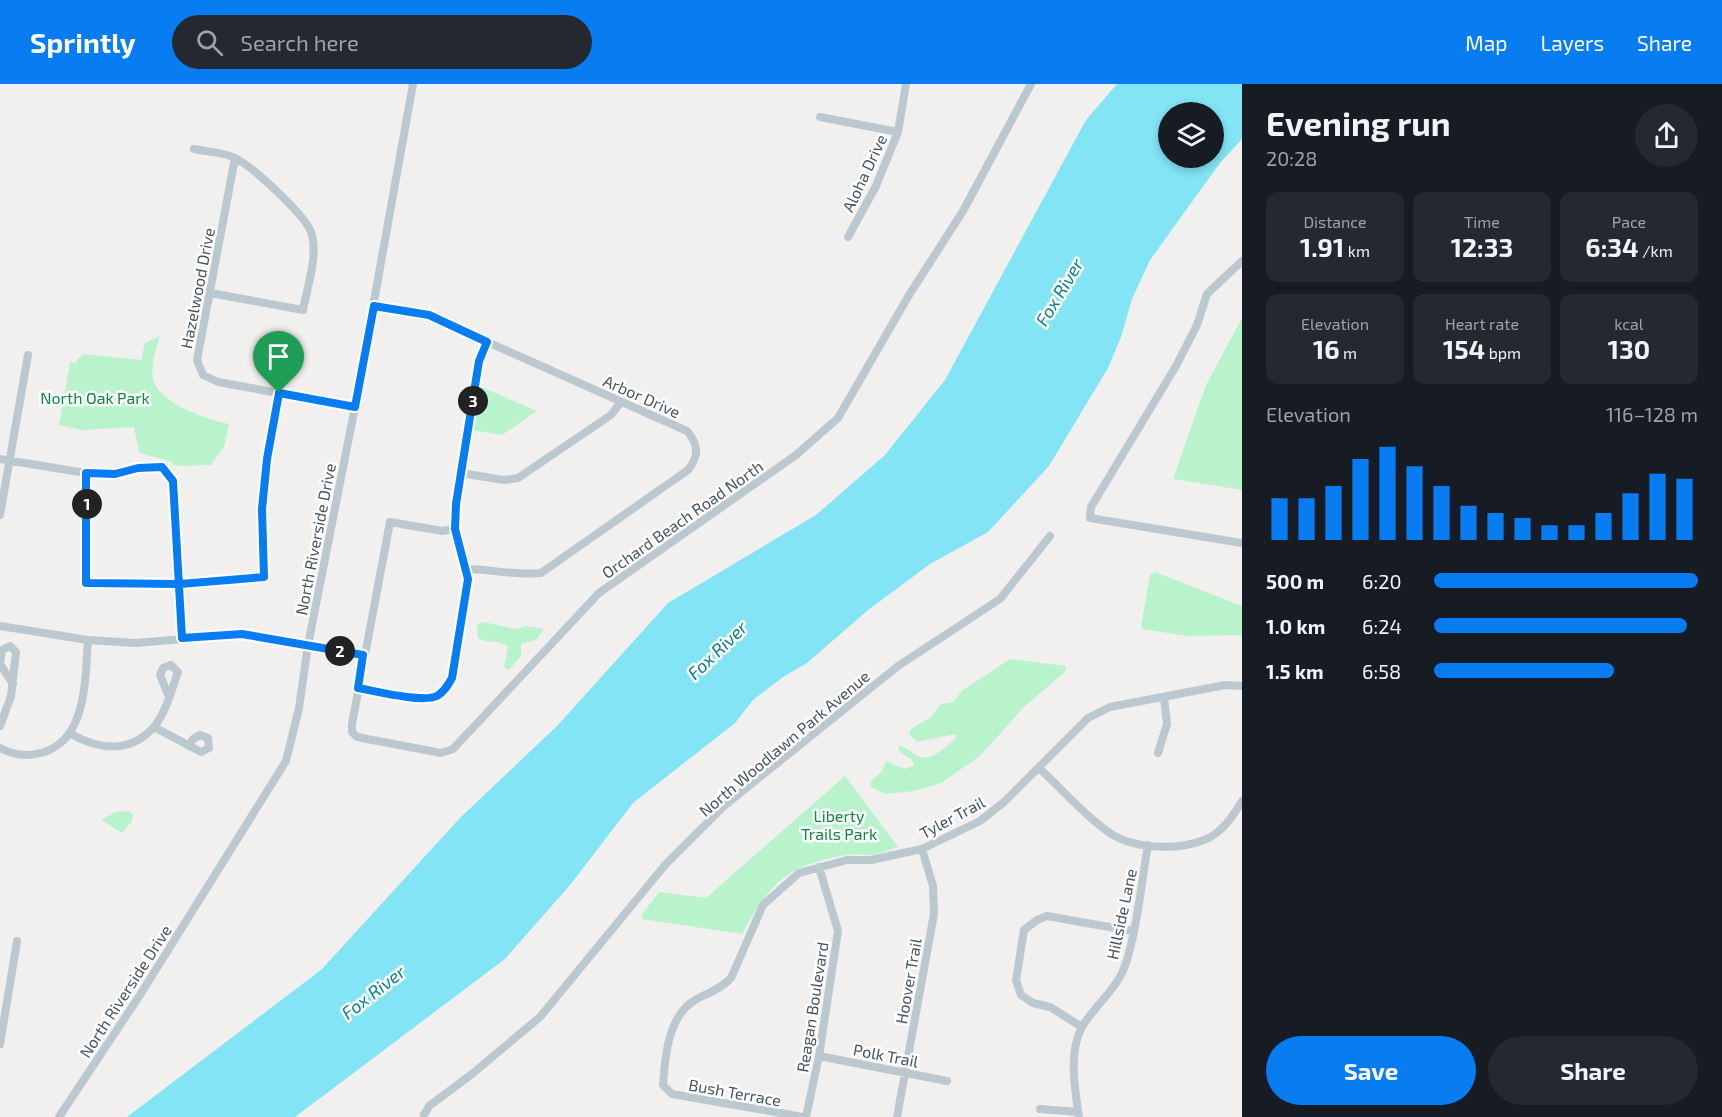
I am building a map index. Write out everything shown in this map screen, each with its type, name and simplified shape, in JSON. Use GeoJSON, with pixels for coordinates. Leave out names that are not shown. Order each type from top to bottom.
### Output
{"type":"FeatureCollection","features":[{"type":"Feature","properties":{"kind":"street","name":"North Riverside Drive"},"geometry":{"type":"LineString","coordinates":[[59,1117],[140,995],[286,761],[299,708],[308,645],[374,306],[413,84]]}},
{"type":"Feature","properties":{"kind":"street","name":"Aloha Drive"},"geometry":{"type":"LineString","coordinates":[[848,237],[876,186],[898,132],[906,84]]}},
{"type":"Feature","properties":{"kind":"street","name":"Orchard Beach Road North"},"geometry":{"type":"LineString","coordinates":[[358,688],[352,732],[364,739],[441,753],[453,748],[599,593],[779,467],[838,418],[909,295],[963,211],[1031,84]]}},
{"type":"Feature","properties":{"kind":"street"},"geometry":{"type":"LineString","coordinates":[[820,117],[898,132]]}},
{"type":"Feature","properties":{"kind":"street"},"geometry":{"type":"LineString","coordinates":[[194,150],[235,158],[249,167],[299,216],[310,231],[313,249],[303,310],[210,293]]}},
{"type":"Feature","properties":{"kind":"street","name":"Hazelwood Drive"},"geometry":{"type":"LineString","coordinates":[[235,158],[197,360],[203,375],[218,382],[355,407]]}},
{"type":"Feature","properties":{"kind":"street"},"geometry":{"type":"LineString","coordinates":[[1242,261],[1207,294],[1197,325],[1176,366],[1091,507],[1090,518],[1242,543]]}},
{"type":"Feature","properties":{"kind":"street","name":"Arbor Drive"},"geometry":{"type":"LineString","coordinates":[[374,306],[429,315],[687,431],[694,440],[697,450],[695,460],[688,470],[541,573],[519,575],[483,569],[465,569]]}},
{"type":"Feature","properties":{"kind":"street"},"geometry":{"type":"LineString","coordinates":[[455,529],[442,531],[390,522],[358,688],[424,699],[436,697],[445,690],[452,678],[468,579],[455,529],[461,473],[479,361],[487,342]]}},
{"type":"Feature","properties":{"kind":"street"},"geometry":{"type":"LineString","coordinates":[[0,515],[28,355]]}},
{"type":"Feature","properties":{"kind":"street"},"geometry":{"type":"LineString","coordinates":[[86,473],[86,583],[180,584],[264,577],[262,509],[267,459],[279,393]]}},
{"type":"Feature","properties":{"kind":"street"},"geometry":{"type":"LineString","coordinates":[[461,473],[504,480],[518,478],[610,415],[621,402]]}},
{"type":"Feature","properties":{"kind":"street"},"geometry":{"type":"LineString","coordinates":[[0,459],[86,473],[115,474],[138,468],[162,467],[173,481],[182,638]]}},
{"type":"Feature","properties":{"kind":"street","name":"North Woodlawn Park Avenue"},"geometry":{"type":"LineString","coordinates":[[424,1116],[429,1106],[472,1074],[540,1017],[665,865],[724,806],[898,666],[1000,599],[1050,536]]}},
{"type":"Feature","properties":{"kind":"street"},"geometry":{"type":"LineString","coordinates":[[0,626],[88,640],[136,643],[242,634],[363,655]]}},
{"type":"Feature","properties":{"kind":"street"},"geometry":{"type":"LineString","coordinates":[[0,748],[10,753],[35,754],[51,750],[71,734],[78,718],[88,640]]}},
{"type":"Feature","properties":{"kind":"street"},"geometry":{"type":"LineString","coordinates":[[0,726],[13,684],[16,652],[9,646],[2,650],[0,663],[13,684]]}},
{"type":"Feature","properties":{"kind":"street","name":"Tyler Trail"},"geometry":{"type":"LineString","coordinates":[[665,1090],[663,1083],[672,1028],[677,1017],[689,1004],[718,989],[731,978],[763,905],[799,873],[847,860],[871,860],[922,849],[980,821],[1004,802],[1088,718],[1110,707],[1225,685],[1242,686]]}},
{"type":"Feature","properties":{"kind":"street"},"geometry":{"type":"LineString","coordinates":[[71,734],[91,745],[110,746],[138,740],[154,727],[169,697]]}},
{"type":"Feature","properties":{"kind":"street"},"geometry":{"type":"LineString","coordinates":[[1158,753],[1167,724],[1164,698]]}},
{"type":"Feature","properties":{"kind":"street"},"geometry":{"type":"LineString","coordinates":[[154,727],[189,746]]}},
{"type":"Feature","properties":{"kind":"street"},"geometry":{"type":"LineString","coordinates":[[1039,768],[1108,832],[1126,840],[1148,845],[1178,847],[1206,840],[1231,820],[1242,801]]}},
{"type":"Feature","properties":{"kind":"street","name":"Hillside Lane"},"geometry":{"type":"LineString","coordinates":[[1078,1115],[1074,1066],[1076,1041],[1082,1027],[1121,975],[1132,931],[1148,845]]}},
{"type":"Feature","properties":{"kind":"street","name":"Hoover Trail"},"geometry":{"type":"LineString","coordinates":[[897,1117],[934,914],[933,886],[922,849]]}},
{"type":"Feature","properties":{"kind":"street","name":"Reagan Boulevard"},"geometry":{"type":"LineString","coordinates":[[804,1117],[819,1056],[838,931],[819,867]]}},
{"type":"Feature","properties":{"kind":"street"},"geometry":{"type":"LineString","coordinates":[[1082,1027],[1050,1006],[1034,1003],[1022,994],[1016,980],[1024,930],[1047,916],[1132,931]]}},
{"type":"Feature","properties":{"kind":"street"},"geometry":{"type":"LineString","coordinates":[[0,1044],[17,941]]}},
{"type":"Feature","properties":{"kind":"street","name":"Polk Trail"},"geometry":{"type":"LineString","coordinates":[[819,1056],[947,1081]]}},
{"type":"Feature","properties":{"kind":"street","name":"Bush Terrace"},"geometry":{"type":"LineString","coordinates":[[665,1090],[672,1094],[804,1117]]}},
{"type":"Feature","properties":{"kind":"street"},"geometry":{"type":"LineString","coordinates":[[1040,1109],[1078,1115]]}},
{"type":"Feature","properties":{"kind":"green space"},"geometry":{"type":"Polygon","coordinates":[[[1242,318],[1242,490],[1173,479],[1206,385],[1242,318]]]}},
{"type":"Feature","properties":{"kind":"green space","name":"North Oak Park"},"geometry":{"type":"Polygon","coordinates":[[[160,336],[152,371],[154,382],[159,390],[187,410],[229,424],[224,447],[211,465],[176,466],[168,461],[139,452],[134,427],[81,430],[59,425],[70,362],[77,363],[76,361],[83,354],[141,360],[145,343],[160,336]]]}},
{"type":"Feature","properties":{"kind":"green space"},"geometry":{"type":"Polygon","coordinates":[[[479,386],[537,411],[502,435],[471,430],[479,386]]]}},
{"type":"Feature","properties":{"kind":"green space"},"geometry":{"type":"Polygon","coordinates":[[[1155,572],[1242,606],[1242,635],[1187,636],[1143,629],[1141,626],[1150,575],[1155,572]]]}},
{"type":"Feature","properties":{"kind":"green space"},"geometry":{"type":"Polygon","coordinates":[[[484,622],[516,629],[526,626],[544,629],[536,640],[521,644],[521,656],[509,670],[504,667],[508,646],[478,638],[477,624],[484,622]]]}},
{"type":"Feature","properties":{"kind":"green space"},"geometry":{"type":"Polygon","coordinates":[[[1010,659],[1066,666],[1065,672],[1024,707],[980,756],[941,783],[914,791],[885,794],[871,787],[870,782],[882,771],[886,761],[905,769],[914,765],[912,760],[900,752],[898,745],[916,755],[927,757],[937,753],[955,739],[956,734],[917,742],[909,734],[911,729],[931,717],[941,704],[953,702],[963,690],[1010,659]]]}},
{"type":"Feature","properties":{"kind":"green space","name":"Liberty Trails Park"},"geometry":{"type":"Polygon","coordinates":[[[845,776],[898,847],[878,854],[827,859],[795,870],[783,878],[762,901],[742,934],[642,919],[643,913],[659,892],[706,898],[845,776]]]}},
{"type":"Feature","properties":{"kind":"green space"},"geometry":{"type":"Polygon","coordinates":[[[129,811],[133,814],[132,821],[122,833],[101,820],[116,812],[129,811]]]}},
{"type":"Feature","properties":{"kind":"water","name":"Fox River"},"geometry":{"type":"Polygon","coordinates":[[[1117,84],[1242,84],[1242,139],[1224,159],[1224,102],[1158,102],[1158,168],[1216,168],[1150,260],[1132,299],[1121,337],[1108,368],[1049,466],[988,532],[930,564],[868,610],[807,663],[783,677],[753,700],[735,723],[633,803],[570,885],[505,959],[295,1117],[127,1117],[321,970],[460,818],[558,725],[668,603],[816,515],[885,455],[945,380],[1086,120],[1117,84]]]}},
{"type":"Feature","properties":{"kind":"route"},"geometry":{"type":"LineString","coordinates":[[279,393],[267,459],[262,509],[264,577],[180,584],[86,583],[88,517],[86,473],[115,474],[138,468],[162,467],[173,481],[180,584],[182,638],[242,634],[276,638],[363,655],[358,688],[424,699],[436,697],[445,690],[452,678],[468,579],[455,529],[456,504],[479,361],[487,342],[429,315],[374,306],[355,407],[279,393]]}}]}
